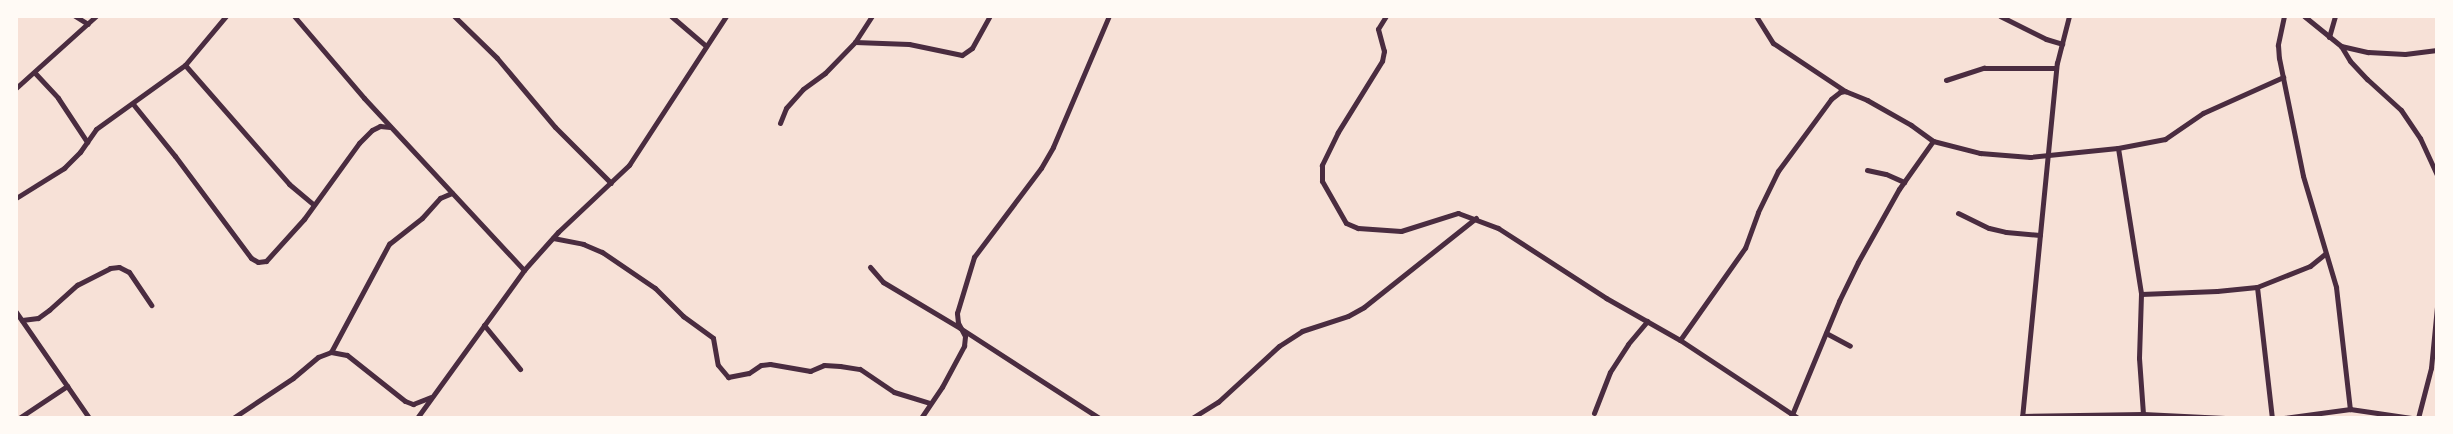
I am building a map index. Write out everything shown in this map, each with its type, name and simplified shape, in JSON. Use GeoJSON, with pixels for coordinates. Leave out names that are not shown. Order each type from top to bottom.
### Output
{"type":"FeatureCollection","features":[{"type":"Feature","properties":{"kind":"street"},"geometry":{"type":"LineString","coordinates":[[75,16],[88,24]]}},
{"type":"Feature","properties":{"kind":"street"},"geometry":{"type":"LineString","coordinates":[[16,88],[35,73],[96,16]]}},
{"type":"Feature","properties":{"kind":"street"},"geometry":{"type":"LineString","coordinates":[[16,198],[64,168],[80,152],[96,129],[185,65],[226,16]]}},
{"type":"Feature","properties":{"kind":"street"},"geometry":{"type":"LineString","coordinates":[[294,16],[390,126],[524,270]]}},
{"type":"Feature","properties":{"kind":"street"},"geometry":{"type":"LineString","coordinates":[[454,16],[497,58],[555,127],[611,184]]}},
{"type":"Feature","properties":{"kind":"street"},"geometry":{"type":"LineString","coordinates":[[671,16],[706,46]]}},
{"type":"Feature","properties":{"kind":"street"},"geometry":{"type":"LineString","coordinates":[[417,418],[524,270],[553,238],[629,165],[726,16]]}},
{"type":"Feature","properties":{"kind":"street"},"geometry":{"type":"LineString","coordinates":[[780,123],[786,108],[803,89],[825,73],[855,42],[872,16]]}},
{"type":"Feature","properties":{"kind":"street"},"geometry":{"type":"LineString","coordinates":[[855,42],[909,44],[962,55],[972,48],[990,16]]}},
{"type":"Feature","properties":{"kind":"street"},"geometry":{"type":"LineString","coordinates":[[921,418],[961,354],[965,336],[960,328],[957,313],[974,257],[1041,168],[1109,16]]}},
{"type":"Feature","properties":{"kind":"street"},"geometry":{"type":"LineString","coordinates":[[1386,16],[1378,29],[1384,51],[1382,60],[1338,132],[1322,165],[1321,176],[1326,189],[1346,223],[1358,228],[1401,231],[1458,213],[1476,218],[1498,228],[1599,294],[1680,340],[1791,416],[1798,418]]}},
{"type":"Feature","properties":{"kind":"street"},"geometry":{"type":"LineString","coordinates":[[1756,16],[1773,43],[1845,90],[1891,113],[1933,141],[1980,153],[2030,157],[2048,156],[2118,148],[2165,139],[2203,113],[2283,77]]}},
{"type":"Feature","properties":{"kind":"street"},"geometry":{"type":"LineString","coordinates":[[2000,16],[2046,39],[2062,44]]}},
{"type":"Feature","properties":{"kind":"street"},"geometry":{"type":"LineString","coordinates":[[2069,16],[2056,68],[2022,417],[2143,414],[2225,418]]}},
{"type":"Feature","properties":{"kind":"street"},"geometry":{"type":"LineString","coordinates":[[2284,16],[2278,45],[2283,77],[2303,176],[2338,303],[2350,409]]}},
{"type":"Feature","properties":{"kind":"street"},"geometry":{"type":"LineString","coordinates":[[2304,16],[2341,46],[2350,61],[2401,110],[2434,163],[2437,175]]}},
{"type":"Feature","properties":{"kind":"street"},"geometry":{"type":"LineString","coordinates":[[2329,37],[2335,16]]}},
{"type":"Feature","properties":{"kind":"street"},"geometry":{"type":"LineString","coordinates":[[2341,46],[2368,52],[2405,54],[2437,50]]}},
{"type":"Feature","properties":{"kind":"street"},"geometry":{"type":"LineString","coordinates":[[185,65],[289,184],[313,204]]}},
{"type":"Feature","properties":{"kind":"street"},"geometry":{"type":"LineString","coordinates":[[1946,80],[1984,68],[2056,68]]}},
{"type":"Feature","properties":{"kind":"street"},"geometry":{"type":"LineString","coordinates":[[35,73],[58,98],[87,142]]}},
{"type":"Feature","properties":{"kind":"street"},"geometry":{"type":"LineString","coordinates":[[1680,340],[1744,248],[1758,212],[1778,171],[1831,99],[1845,90]]}},
{"type":"Feature","properties":{"kind":"street"},"geometry":{"type":"LineString","coordinates":[[133,104],[254,262],[266,261],[304,219],[313,204],[359,143],[372,130],[380,126],[390,126]]}},
{"type":"Feature","properties":{"kind":"street"},"geometry":{"type":"LineString","coordinates":[[1791,416],[1858,262],[1904,182],[1933,141]]}},
{"type":"Feature","properties":{"kind":"street"},"geometry":{"type":"LineString","coordinates":[[2118,148],[2141,294],[2138,358],[2143,414]]}},
{"type":"Feature","properties":{"kind":"street"},"geometry":{"type":"LineString","coordinates":[[1867,170],[1886,174],[1904,182]]}},
{"type":"Feature","properties":{"kind":"street"},"geometry":{"type":"LineString","coordinates":[[331,352],[389,244],[422,218],[440,198],[452,193]]}},
{"type":"Feature","properties":{"kind":"street"},"geometry":{"type":"LineString","coordinates":[[1958,212],[1989,228],[2006,232],[2040,235]]}},
{"type":"Feature","properties":{"kind":"street"},"geometry":{"type":"LineString","coordinates":[[1192,418],[1218,402],[1279,346],[1302,331],[1348,316],[1364,307],[1476,218]]}},
{"type":"Feature","properties":{"kind":"street"},"geometry":{"type":"LineString","coordinates":[[553,238],[583,244],[602,252],[655,288],[683,316],[713,338],[718,365],[728,377],[749,374],[761,366],[770,364],[810,371],[824,365],[860,368],[894,392],[929,403]]}},
{"type":"Feature","properties":{"kind":"street"},"geometry":{"type":"LineString","coordinates":[[2141,294],[2216,292],[2257,287],[2310,266],[2326,254]]}},
{"type":"Feature","properties":{"kind":"street"},"geometry":{"type":"LineString","coordinates":[[22,320],[38,318],[78,285],[110,268],[119,267],[129,272],[151,304]]}},
{"type":"Feature","properties":{"kind":"street"},"geometry":{"type":"LineString","coordinates":[[870,267],[883,282],[960,328],[1099,418]]}},
{"type":"Feature","properties":{"kind":"street"},"geometry":{"type":"LineString","coordinates":[[2257,287],[2272,418]]}},
{"type":"Feature","properties":{"kind":"street"},"geometry":{"type":"LineString","coordinates":[[2418,418],[2431,368],[2437,307]]}},
{"type":"Feature","properties":{"kind":"street"},"geometry":{"type":"LineString","coordinates":[[16,312],[89,418]]}},
{"type":"Feature","properties":{"kind":"street"},"geometry":{"type":"LineString","coordinates":[[1594,413],[1610,372],[1628,344],[1647,321]]}},
{"type":"Feature","properties":{"kind":"street"},"geometry":{"type":"LineString","coordinates":[[484,325],[520,369]]}},
{"type":"Feature","properties":{"kind":"street"},"geometry":{"type":"LineString","coordinates":[[1826,333],[1850,346]]}},
{"type":"Feature","properties":{"kind":"street"},"geometry":{"type":"LineString","coordinates":[[233,418],[293,378],[318,357],[331,352],[347,355],[405,401],[413,404],[431,397]]}},
{"type":"Feature","properties":{"kind":"street"},"geometry":{"type":"LineString","coordinates":[[19,418],[67,386]]}},
{"type":"Feature","properties":{"kind":"street"},"geometry":{"type":"LineString","coordinates":[[2284,418],[2350,409],[2411,418]]}}]}
